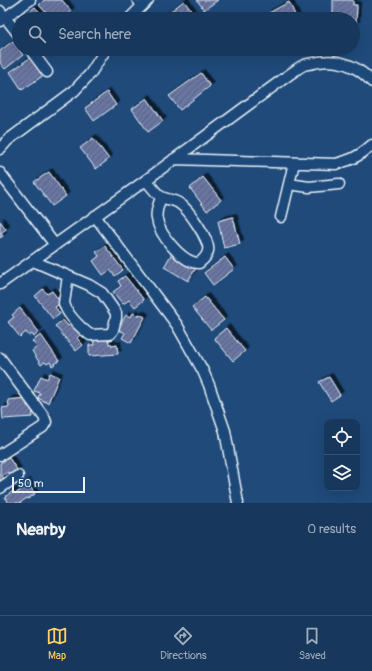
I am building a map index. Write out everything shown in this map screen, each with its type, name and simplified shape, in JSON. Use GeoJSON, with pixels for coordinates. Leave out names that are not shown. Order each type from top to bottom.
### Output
{"type":"FeatureCollection","features":[{"type":"Feature","properties":{"kind":"street"},"geometry":{"type":"LineString","coordinates":[[12,28],[2,17],[30,0]]}},
{"type":"Feature","properties":{"kind":"street"},"geometry":{"type":"LineString","coordinates":[[135,12],[143,2],[151,0]]}},
{"type":"Feature","properties":{"kind":"street"},"geometry":{"type":"LineString","coordinates":[[35,56],[47,72]]}},
{"type":"Feature","properties":{"kind":"street"},"geometry":{"type":"LineString","coordinates":[[0,149],[8,140],[74,91],[90,74],[102,56]]}},
{"type":"Feature","properties":{"kind":"street"},"geometry":{"type":"LineString","coordinates":[[0,284],[304,65],[322,61],[337,61],[353,66],[372,82]]}},
{"type":"Feature","properties":{"kind":"street"},"geometry":{"type":"LineString","coordinates":[[174,159],[336,164],[359,155],[372,145]]}},
{"type":"Feature","properties":{"kind":"street"},"geometry":{"type":"LineString","coordinates":[[281,218],[294,163]]}},
{"type":"Feature","properties":{"kind":"street"},"geometry":{"type":"LineString","coordinates":[[0,173],[55,244]]}},
{"type":"Feature","properties":{"kind":"street"},"geometry":{"type":"LineString","coordinates":[[146,180],[161,197],[175,200],[181,204],[190,213],[198,225],[208,247],[206,256],[199,263],[192,262],[179,253],[160,229],[156,217],[161,197]]}},
{"type":"Feature","properties":{"kind":"street"},"geometry":{"type":"LineString","coordinates":[[289,184],[309,187],[339,184]]}},
{"type":"Feature","properties":{"kind":"street"},"geometry":{"type":"LineString","coordinates":[[95,216],[180,330],[203,371],[225,431],[238,503]]}},
{"type":"Feature","properties":{"kind":"street"},"geometry":{"type":"LineString","coordinates":[[33,261],[89,284],[104,295],[116,313],[113,330],[110,334],[90,335],[72,318],[64,306],[68,276]]}},
{"type":"Feature","properties":{"kind":"street"},"geometry":{"type":"LineString","coordinates":[[0,358],[44,417],[46,422],[43,427],[0,455]]}},
{"type":"Feature","properties":{"kind":"street"},"geometry":{"type":"LineString","coordinates":[[0,488],[18,476]]}},
{"type":"Feature","properties":{"kind":"building"},"geometry":{"type":"Polygon","coordinates":[[[44,0],[62,0],[71,11],[46,12],[39,5],[44,0]]]}},
{"type":"Feature","properties":{"kind":"building"},"geometry":{"type":"Polygon","coordinates":[[[197,0],[218,0],[204,10],[197,0]]]}},
{"type":"Feature","properties":{"kind":"building"},"geometry":{"type":"Polygon","coordinates":[[[333,0],[353,0],[353,5],[357,5],[357,12],[333,12],[333,0]]]}},
{"type":"Feature","properties":{"kind":"building"},"geometry":{"type":"Polygon","coordinates":[[[184,1],[192,12],[169,12],[184,1]]]}},
{"type":"Feature","properties":{"kind":"building"},"geometry":{"type":"Polygon","coordinates":[[[289,2],[294,12],[271,12],[289,2]]]}},
{"type":"Feature","properties":{"kind":"building"},"geometry":{"type":"Polygon","coordinates":[[[35,7],[40,12],[29,12],[35,7]]]}},
{"type":"Feature","properties":{"kind":"building"},"geometry":{"type":"Polygon","coordinates":[[[12,42],[12,56],[22,56],[5,69],[0,63],[0,51],[12,42]]]}},
{"type":"Feature","properties":{"kind":"building"},"geometry":{"type":"Polygon","coordinates":[[[31,57],[44,75],[22,90],[10,72],[31,57]]]}},
{"type":"Feature","properties":{"kind":"building"},"geometry":{"type":"Polygon","coordinates":[[[201,73],[210,86],[180,110],[169,96],[201,73]]]}},
{"type":"Feature","properties":{"kind":"building"},"geometry":{"type":"Polygon","coordinates":[[[107,92],[116,105],[94,121],[85,108],[107,92]]]}},
{"type":"Feature","properties":{"kind":"building"},"geometry":{"type":"Polygon","coordinates":[[[147,98],[163,121],[148,132],[132,109],[147,98]]]}},
{"type":"Feature","properties":{"kind":"building"},"geometry":{"type":"Polygon","coordinates":[[[93,138],[109,159],[96,169],[80,148],[93,138]]]}},
{"type":"Feature","properties":{"kind":"building"},"geometry":{"type":"Polygon","coordinates":[[[49,172],[66,196],[52,206],[34,182],[49,172]]]}},
{"type":"Feature","properties":{"kind":"building"},"geometry":{"type":"Polygon","coordinates":[[[203,177],[221,200],[207,211],[190,188],[203,177]]]}},
{"type":"Feature","properties":{"kind":"building"},"geometry":{"type":"Polygon","coordinates":[[[233,217],[240,244],[224,248],[218,221],[233,217]]]}},
{"type":"Feature","properties":{"kind":"building"},"geometry":{"type":"Polygon","coordinates":[[[0,221],[6,229],[1,233],[3,236],[0,238],[0,221]]]}},
{"type":"Feature","properties":{"kind":"building"},"geometry":{"type":"Polygon","coordinates":[[[105,246],[123,270],[115,276],[110,270],[103,275],[93,261],[99,256],[96,252],[105,246]]]}},
{"type":"Feature","properties":{"kind":"building"},"geometry":{"type":"Polygon","coordinates":[[[172,253],[196,268],[188,281],[164,267],[172,253]]]}},
{"type":"Feature","properties":{"kind":"building"},"geometry":{"type":"Polygon","coordinates":[[[225,257],[234,269],[213,285],[204,273],[225,257]]]}},
{"type":"Feature","properties":{"kind":"building"},"geometry":{"type":"Polygon","coordinates":[[[125,276],[144,300],[135,307],[129,300],[123,304],[113,292],[121,286],[118,281],[125,276]]]}},
{"type":"Feature","properties":{"kind":"building"},"geometry":{"type":"Polygon","coordinates":[[[43,289],[47,294],[52,291],[61,303],[55,307],[60,314],[53,319],[35,296],[43,289]]]}},
{"type":"Feature","properties":{"kind":"building"},"geometry":{"type":"Polygon","coordinates":[[[205,297],[224,320],[211,330],[192,307],[205,297]]]}},
{"type":"Feature","properties":{"kind":"building"},"geometry":{"type":"Polygon","coordinates":[[[20,308],[39,332],[34,337],[32,334],[29,336],[26,332],[20,337],[8,322],[14,317],[12,315],[20,308]]]}},
{"type":"Feature","properties":{"kind":"building"},"geometry":{"type":"Polygon","coordinates":[[[133,313],[138,316],[139,314],[145,317],[131,343],[122,338],[125,333],[118,329],[126,315],[131,317],[133,313]]]}},
{"type":"Feature","properties":{"kind":"building"},"geometry":{"type":"Polygon","coordinates":[[[63,320],[68,326],[73,322],[82,333],[77,338],[83,345],[76,351],[55,326],[63,320]]]}},
{"type":"Feature","properties":{"kind":"building"},"geometry":{"type":"Polygon","coordinates":[[[226,328],[245,351],[233,361],[214,338],[226,328]]]}},
{"type":"Feature","properties":{"kind":"building"},"geometry":{"type":"Polygon","coordinates":[[[41,335],[59,361],[52,366],[50,362],[47,364],[45,362],[41,365],[32,351],[37,347],[32,341],[41,335]]]}},
{"type":"Feature","properties":{"kind":"building"},"geometry":{"type":"Polygon","coordinates":[[[108,335],[109,344],[112,344],[112,346],[117,345],[118,354],[89,356],[89,345],[94,345],[93,336],[108,335]]]}},
{"type":"Feature","properties":{"kind":"building"},"geometry":{"type":"Polygon","coordinates":[[[50,373],[59,377],[48,403],[38,398],[40,393],[34,391],[41,376],[47,379],[50,373]]]}},
{"type":"Feature","properties":{"kind":"building"},"geometry":{"type":"Polygon","coordinates":[[[329,377],[340,395],[331,401],[319,382],[329,377]]]}},
{"type":"Feature","properties":{"kind":"building"},"geometry":{"type":"Polygon","coordinates":[[[26,398],[27,406],[32,406],[33,417],[3,419],[2,408],[9,407],[8,400],[26,398]]]}},
{"type":"Feature","properties":{"kind":"building"},"geometry":{"type":"Polygon","coordinates":[[[9,458],[18,471],[11,476],[8,472],[2,476],[5,480],[0,483],[0,463],[9,458]]]}},
{"type":"Feature","properties":{"kind":"building"},"geometry":{"type":"Polygon","coordinates":[[[27,482],[35,494],[21,503],[9,503],[5,497],[13,491],[15,494],[22,489],[20,486],[27,482]]]}}]}
